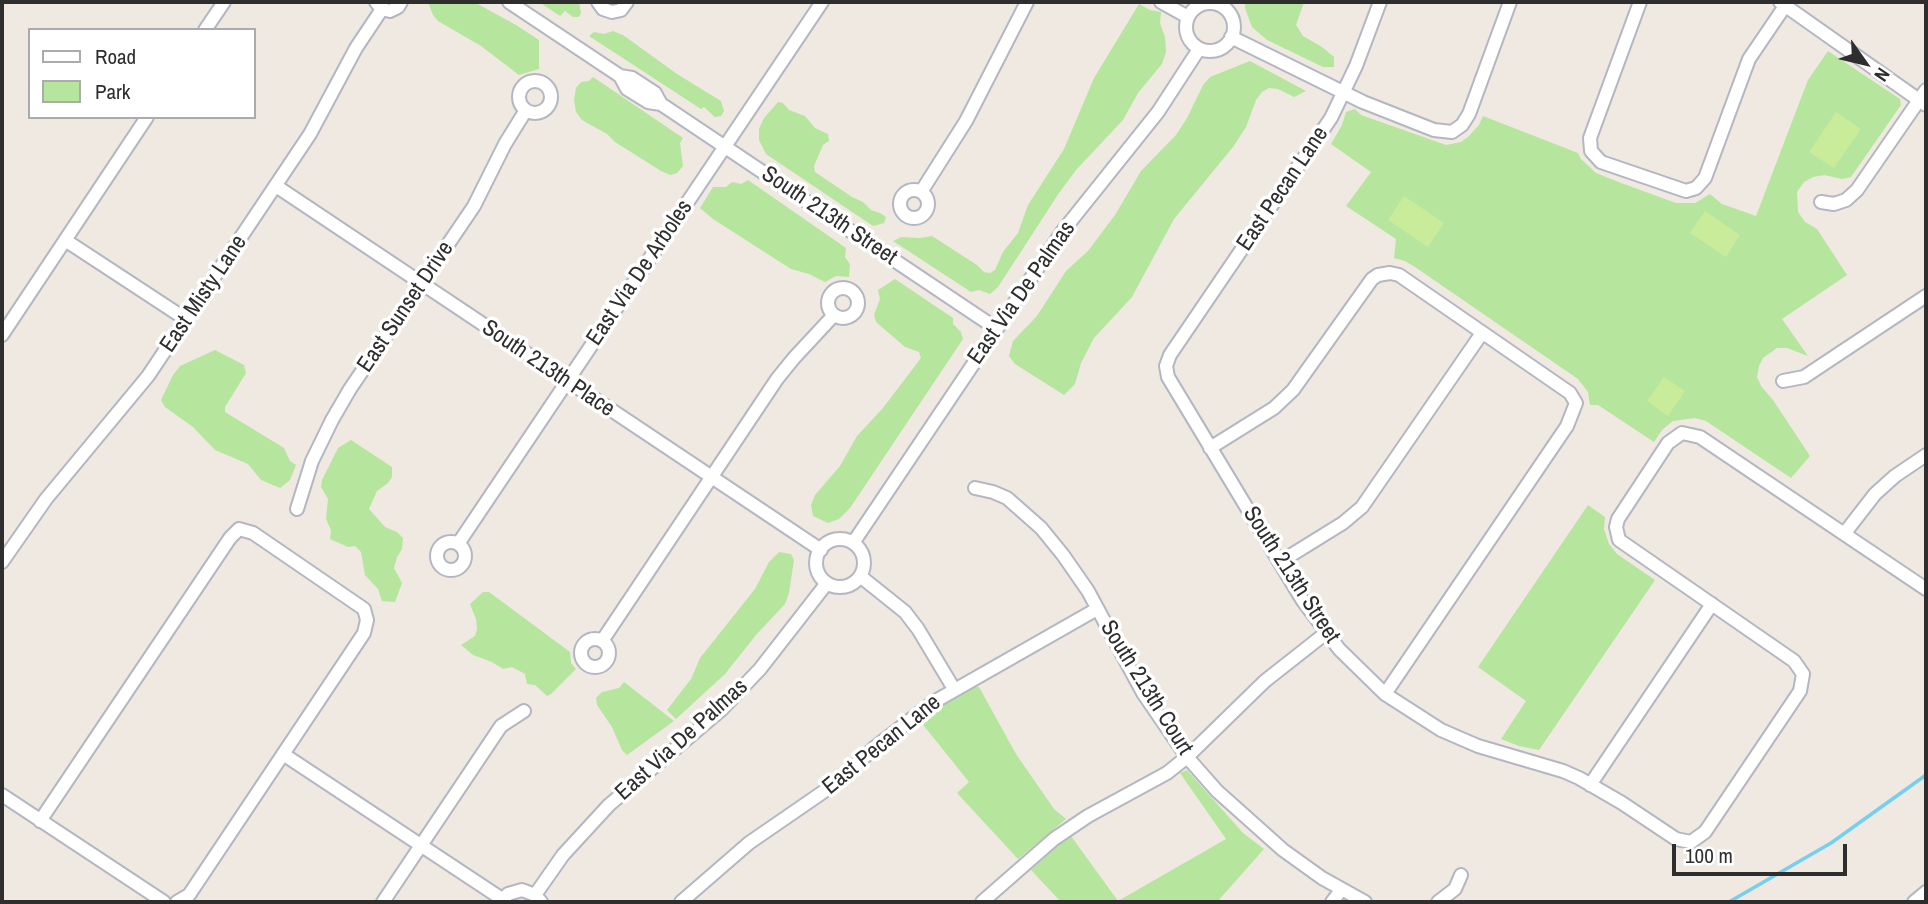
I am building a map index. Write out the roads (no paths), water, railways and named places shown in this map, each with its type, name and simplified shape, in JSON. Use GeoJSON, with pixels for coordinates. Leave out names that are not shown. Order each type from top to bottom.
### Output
{"type":"FeatureCollection","features":[{"type":"Feature","properties":{"kind":"street"},"geometry":{"type":"LineString","coordinates":[[206,28],[224,2]]}},
{"type":"Feature","properties":{"kind":"street","name":"East Misty Lane"},"geometry":{"type":"LineString","coordinates":[[2,562],[46,499],[148,376],[187,320],[323,114],[379,5],[395,10],[401,2]]}},
{"type":"Feature","properties":{"kind":"street","name":"South 213th Street"},"geometry":{"type":"LineString","coordinates":[[509,2],[620,76],[627,89],[648,102],[661,104],[997,329]]}},
{"type":"Feature","properties":{"kind":"street"},"geometry":{"type":"LineString","coordinates":[[598,2],[603,9],[612,12],[621,10],[627,2]]}},
{"type":"Feature","properties":{"kind":"street","name":"East Via De Arboles"},"geometry":{"type":"LineString","coordinates":[[458,544],[821,2]]}},
{"type":"Feature","properties":{"kind":"street"},"geometry":{"type":"LineString","coordinates":[[921,192],[966,121],[1027,2]]}},
{"type":"Feature","properties":{"kind":"street"},"geometry":{"type":"LineString","coordinates":[[1161,2],[1188,17]]}},
{"type":"Feature","properties":{"kind":"street","name":"East Pecan Lane"},"geometry":{"type":"LineString","coordinates":[[1166,366],[1170,355],[1318,138],[1344,93],[1380,2]]}},
{"type":"Feature","properties":{"kind":"street"},"geometry":{"type":"LineString","coordinates":[[1231,37],[1344,93],[1434,130],[1452,131],[1462,125],[1469,114],[1510,2]]}},
{"type":"Feature","properties":{"kind":"street"},"geometry":{"type":"LineString","coordinates":[[1640,2],[1590,138],[1591,151],[1601,162],[1680,191],[1696,188],[1705,178],[1749,60],[1782,4],[1924,98],[1857,190],[1846,200],[1834,204],[1821,202]]}},
{"type":"Feature","properties":{"kind":"street"},"geometry":{"type":"LineString","coordinates":[[1202,4],[1221,4],[1231,16],[1231,37],[1221,48],[1206,51],[1199,49],[1188,38],[1188,17],[1202,4]]}},
{"type":"Feature","properties":{"kind":"street","name":"East Via De Palmas"},"geometry":{"type":"LineString","coordinates":[[853,543],[1062,232],[1158,112],[1199,49]]}},
{"type":"Feature","properties":{"kind":"street","name":"East Sunset Drive"},"geometry":{"type":"LineString","coordinates":[[297,509],[312,461],[332,420],[350,389],[474,206],[505,144],[526,110]]}},
{"type":"Feature","properties":{"kind":"street"},"geometry":{"type":"LineString","coordinates":[[2,335],[145,119]]}},
{"type":"Feature","properties":{"kind":"street","name":"South 213th Place"},"geometry":{"type":"LineString","coordinates":[[276,186],[821,550]]}},
{"type":"Feature","properties":{"kind":"street"},"geometry":{"type":"LineString","coordinates":[[65,240],[187,320]]}},
{"type":"Feature","properties":{"kind":"street"},"geometry":{"type":"LineString","coordinates":[[1210,448],[1273,408],[1293,390],[1365,288],[1378,275],[1390,273],[1399,275],[1570,393],[1576,403],[1567,426],[1385,694]]}},
{"type":"Feature","properties":{"kind":"street"},"geometry":{"type":"LineString","coordinates":[[1783,381],[1804,377],[1926,296]]}},
{"type":"Feature","properties":{"kind":"street"},"geometry":{"type":"LineString","coordinates":[[602,641],[793,358],[834,315]]}},
{"type":"Feature","properties":{"kind":"street"},"geometry":{"type":"LineString","coordinates":[[1280,562],[1343,523],[1362,507],[1482,333]]}},
{"type":"Feature","properties":{"kind":"street","name":"South 213th Street"},"geometry":{"type":"LineString","coordinates":[[1166,366],[1168,377],[1303,601],[1354,666],[1385,694],[1419,717],[1462,740],[1563,771],[1676,839],[1691,842],[1705,832],[1800,691],[1803,674],[1794,661],[1712,604]]}},
{"type":"Feature","properties":{"kind":"street"},"geometry":{"type":"LineString","coordinates":[[1590,785],[1712,604],[1625,545],[1619,540],[1617,533],[1618,519],[1642,480],[1668,443],[1682,433],[1700,437],[1926,589]]}},
{"type":"Feature","properties":{"kind":"street"},"geometry":{"type":"LineString","coordinates":[[1844,534],[1875,494],[1926,455]]}},
{"type":"Feature","properties":{"kind":"street","name":"South 213th Court"},"geometry":{"type":"LineString","coordinates":[[975,488],[1007,498],[1026,513],[1063,555],[1097,609],[1143,693],[1187,757],[1245,818],[1283,850],[1341,890],[1365,902]]}},
{"type":"Feature","properties":{"kind":"street"},"geometry":{"type":"LineString","coordinates":[[40,821],[230,538],[240,529],[253,534],[364,609],[367,620],[364,633],[189,895],[178,902]]}},
{"type":"Feature","properties":{"kind":"street"},"geometry":{"type":"LineString","coordinates":[[835,540],[853,543],[864,562],[860,576],[848,586],[827,583],[821,578],[816,564],[821,550],[835,540]]}},
{"type":"Feature","properties":{"kind":"street"},"geometry":{"type":"LineString","coordinates":[[860,576],[905,612],[954,689]]}},
{"type":"Feature","properties":{"kind":"street","name":"East Via De Palmas"},"geometry":{"type":"LineString","coordinates":[[502,901],[508,894],[522,890],[538,899],[563,855],[600,814],[721,710],[760,669],[827,583]]}},
{"type":"Feature","properties":{"kind":"street","name":"East Pecan Lane"},"geometry":{"type":"LineString","coordinates":[[681,902],[749,843],[839,781],[874,748],[954,689],[1097,609]]}},
{"type":"Feature","properties":{"kind":"street"},"geometry":{"type":"LineString","coordinates":[[982,902],[1054,839],[1088,816],[1167,773],[1265,681],[1326,633]]}},
{"type":"Feature","properties":{"kind":"street"},"geometry":{"type":"LineString","coordinates":[[383,902],[501,726],[524,711]]}},
{"type":"Feature","properties":{"kind":"street"},"geometry":{"type":"LineString","coordinates":[[283,754],[502,901]]}},
{"type":"Feature","properties":{"kind":"street"},"geometry":{"type":"LineString","coordinates":[[2,795],[164,902]]}},
{"type":"Feature","properties":{"kind":"street"},"geometry":{"type":"LineString","coordinates":[[1438,902],[1455,889],[1461,875]]}},
{"type":"Feature","properties":{"kind":"street"},"geometry":{"type":"LineString","coordinates":[[1332,902],[1341,890]]}},
{"type":"Feature","properties":{"kind":"street"},"geometry":{"type":"LineString","coordinates":[[1914,902],[1926,892]]}},
{"type":"Feature","properties":{"kind":"waterway"},"geometry":{"type":"LineString","coordinates":[[1729,902],[1831,843],[1926,775]]}}]}
